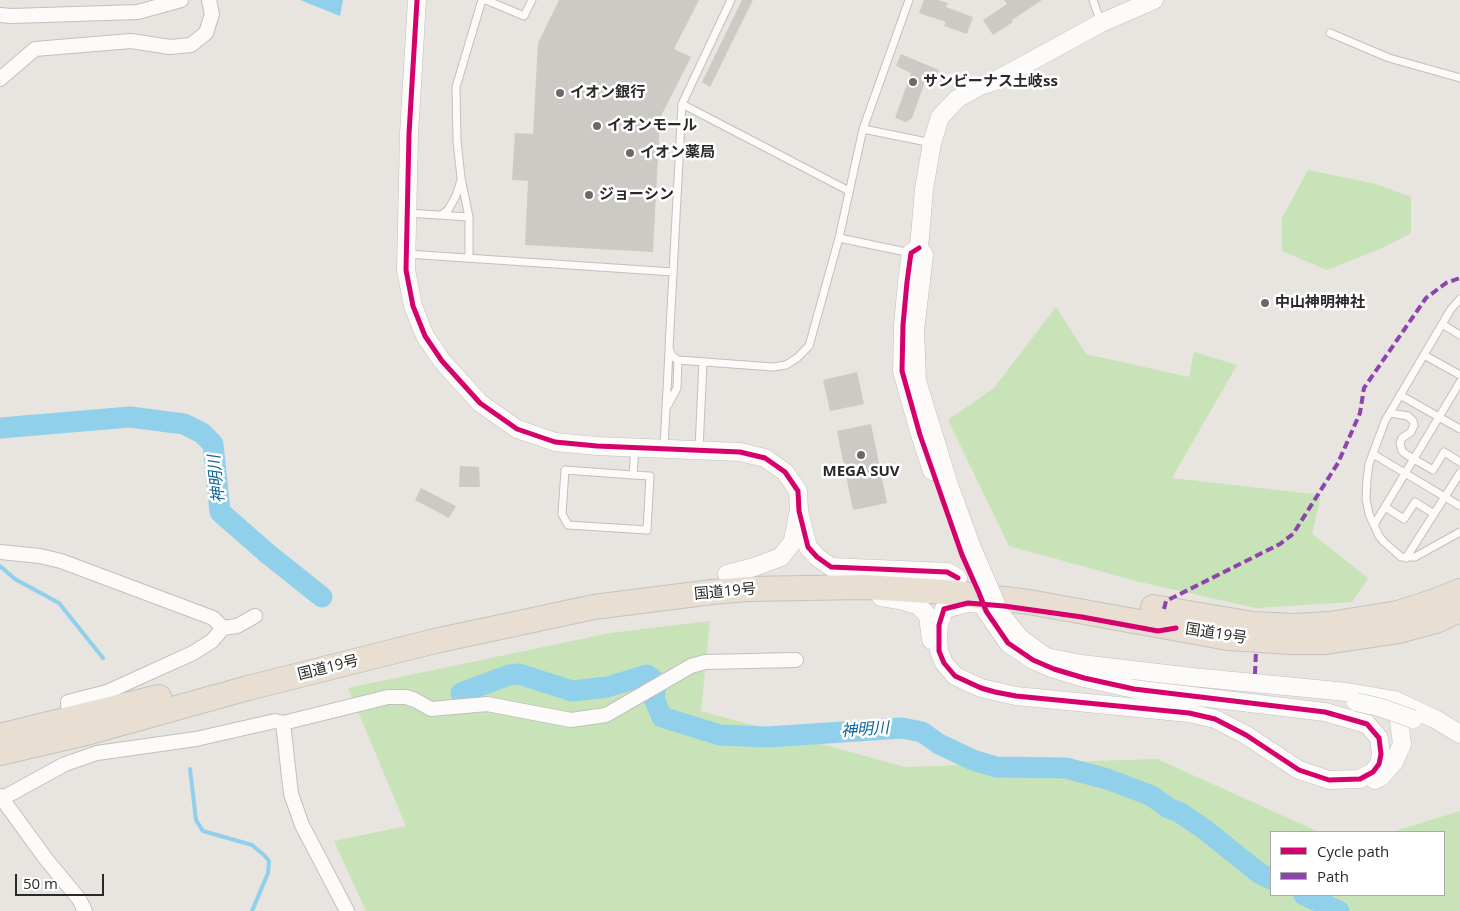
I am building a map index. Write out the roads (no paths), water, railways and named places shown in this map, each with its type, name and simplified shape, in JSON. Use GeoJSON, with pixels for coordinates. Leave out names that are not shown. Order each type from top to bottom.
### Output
{"type":"FeatureCollection","features":[{"type":"Feature","properties":{"kind":"highway","name":"国道19号"},"geometry":{"type":"LineString","coordinates":[[0,736],[584,594],[728,574],[874,573],[958,578],[1033,586],[1253,624],[1294,626],[1330,624],[1398,613],[1460,591]]}},
{"type":"Feature","properties":{"kind":"highway","name":"国道19号"},"geometry":{"type":"LineString","coordinates":[[0,753],[90,732],[248,688],[435,640],[594,607],[712,592],[747,589],[865,587],[944,592],[1029,602],[1228,638],[1290,642],[1326,642],[1399,631],[1436,621],[1460,610]]}},
{"type":"Feature","properties":{"kind":"street"},"geometry":{"type":"LineString","coordinates":[[0,14],[11,16],[138,12],[181,0]]}},
{"type":"Feature","properties":{"kind":"street"},"geometry":{"type":"LineString","coordinates":[[0,79],[34,48],[131,41],[170,47],[191,45],[206,32],[212,14],[209,0]]}},
{"type":"Feature","properties":{"kind":"street"},"geometry":{"type":"LineString","coordinates":[[417,0],[406,213],[406,270],[413,306],[425,336],[442,361],[480,403],[517,429],[555,442],[597,446],[740,452],[765,458],[785,472],[798,491],[799,511],[808,547],[817,558],[831,567],[947,572],[958,578]]}},
{"type":"Feature","properties":{"kind":"street"},"geometry":{"type":"LineString","coordinates":[[1154,0],[1101,23],[957,99],[940,117],[932,143],[924,189],[904,325],[902,371],[920,435],[967,552],[993,612],[1008,643],[1033,660],[1054,669],[1134,690],[1326,712],[1367,724],[1379,738],[1381,754],[1379,764],[1372,772],[1360,779],[1328,780],[1299,770],[1246,735],[1215,719],[1189,713],[1016,696],[981,688],[954,676],[938,651],[938,625],[944,609],[968,604],[1004,606],[1082,617],[1158,631],[1176,628]]}},
{"type":"Feature","properties":{"kind":"street"},"geometry":{"type":"LineString","coordinates":[[728,574],[781,557],[793,542],[799,511]]}},
{"type":"Feature","properties":{"kind":"street"},"geometry":{"type":"LineString","coordinates":[[0,552],[40,556],[61,561],[213,618],[223,628]]}},
{"type":"Feature","properties":{"kind":"street"},"geometry":{"type":"LineString","coordinates":[[747,589],[769,599],[871,596],[919,606],[928,616],[934,661],[963,690],[995,698],[1183,719],[1208,724],[1235,734],[1298,777],[1326,788],[1360,787],[1381,777],[1394,762],[1402,744],[1406,720]]}},
{"type":"Feature","properties":{"kind":"street"},"geometry":{"type":"LineString","coordinates":[[993,612],[1020,638],[1046,657],[1081,664],[1347,692],[1394,700],[1435,719],[1460,734]]}},
{"type":"Feature","properties":{"kind":"street"},"geometry":{"type":"LineString","coordinates":[[69,720],[68,702],[107,692],[193,653],[212,641],[223,628],[237,626],[255,616]]}},
{"type":"Feature","properties":{"kind":"street"},"geometry":{"type":"LineString","coordinates":[[85,911],[79,899],[46,859],[1,798],[65,764],[97,753],[196,739],[241,730],[260,723],[275,721],[283,723],[388,696],[406,697],[416,700],[431,709],[487,704],[571,720],[606,715],[691,666],[705,662],[796,660]]}},
{"type":"Feature","properties":{"kind":"street"},"geometry":{"type":"LineString","coordinates":[[1054,669],[1158,682],[1356,702],[1379,707],[1406,720],[1444,733],[1460,743]]}},
{"type":"Feature","properties":{"kind":"street"},"geometry":{"type":"LineString","coordinates":[[283,723],[291,794],[302,825],[347,911]]}},
{"type":"Feature","properties":{"kind":"lane"},"geometry":{"type":"LineString","coordinates":[[469,257],[469,217],[461,178],[457,141],[456,87],[482,0]]}},
{"type":"Feature","properties":{"kind":"lane"},"geometry":{"type":"LineString","coordinates":[[486,0],[524,16],[532,0]]}},
{"type":"Feature","properties":{"kind":"lane"},"geometry":{"type":"LineString","coordinates":[[664,448],[682,104],[731,0]]}},
{"type":"Feature","properties":{"kind":"lane"},"geometry":{"type":"LineString","coordinates":[[669,348],[672,356],[678,360],[773,367],[786,364],[797,358],[809,346],[839,238],[863,129],[910,0]]}},
{"type":"Feature","properties":{"kind":"lane"},"geometry":{"type":"LineString","coordinates":[[1093,0],[1101,23]]}},
{"type":"Feature","properties":{"kind":"lane"},"geometry":{"type":"LineString","coordinates":[[1330,32],[1389,58],[1460,78]]}},
{"type":"Feature","properties":{"kind":"lane"},"geometry":{"type":"LineString","coordinates":[[682,104],[849,191]]}},
{"type":"Feature","properties":{"kind":"lane"},"geometry":{"type":"LineString","coordinates":[[863,129],[932,143]]}},
{"type":"Feature","properties":{"kind":"lane"},"geometry":{"type":"LineString","coordinates":[[440,215],[448,210],[456,196],[461,178]]}},
{"type":"Feature","properties":{"kind":"lane"},"geometry":{"type":"LineString","coordinates":[[406,213],[469,217]]}},
{"type":"Feature","properties":{"kind":"lane"},"geometry":{"type":"LineString","coordinates":[[839,238],[915,250]]}},
{"type":"Feature","properties":{"kind":"lane"},"geometry":{"type":"LineString","coordinates":[[406,254],[673,272]]}},
{"type":"Feature","properties":{"kind":"lane"},"geometry":{"type":"LineString","coordinates":[[1460,299],[1451,309],[1385,421],[1366,479],[1366,499],[1369,514],[1384,542],[1401,557],[1406,558],[1422,554],[1460,532]]}},
{"type":"Feature","properties":{"kind":"lane"},"geometry":{"type":"LineString","coordinates":[[1442,324],[1460,335]]}},
{"type":"Feature","properties":{"kind":"lane"},"geometry":{"type":"LineString","coordinates":[[1424,355],[1460,376]]}},
{"type":"Feature","properties":{"kind":"lane"},"geometry":{"type":"LineString","coordinates":[[666,407],[677,388],[678,360]]}},
{"type":"Feature","properties":{"kind":"lane"},"geometry":{"type":"LineString","coordinates":[[698,449],[703,362]]}},
{"type":"Feature","properties":{"kind":"lane"},"geometry":{"type":"LineString","coordinates":[[1374,525],[1460,382]]}},
{"type":"Feature","properties":{"kind":"lane"},"geometry":{"type":"LineString","coordinates":[[1400,394],[1460,429]]}},
{"type":"Feature","properties":{"kind":"lane"},"geometry":{"type":"LineString","coordinates":[[1390,413],[1408,416],[1413,421],[1414,425],[1411,432],[1402,438],[1400,443],[1402,451],[1433,470],[1444,452],[1460,462]]}},
{"type":"Feature","properties":{"kind":"lane"},"geometry":{"type":"LineString","coordinates":[[633,475],[635,447]]}},
{"type":"Feature","properties":{"kind":"lane"},"geometry":{"type":"LineString","coordinates":[[1373,454],[1460,506]]}},
{"type":"Feature","properties":{"kind":"lane"},"geometry":{"type":"LineString","coordinates":[[565,470],[633,475],[650,476],[647,530],[568,525],[562,514],[565,470]]}},
{"type":"Feature","properties":{"kind":"lane"},"geometry":{"type":"LineString","coordinates":[[1406,558],[1460,473]]}},
{"type":"Feature","properties":{"kind":"lane"},"geometry":{"type":"LineString","coordinates":[[1386,507],[1404,519],[1415,502],[1434,514]]}},
{"type":"Feature","properties":{"kind":"water"},"geometry":{"type":"Polygon","coordinates":[[[300,0],[343,0],[340,16],[300,0]]]}},
{"type":"Feature","properties":{"kind":"waterway","name":"神明川"},"geometry":{"type":"LineString","coordinates":[[0,428],[130,417],[184,424],[202,433],[213,444],[220,512],[268,554],[322,597]]}},
{"type":"Feature","properties":{"kind":"waterway"},"geometry":{"type":"LineString","coordinates":[[0,566],[15,579],[59,603],[103,658]]}},
{"type":"Feature","properties":{"kind":"waterway","name":"神明川"},"geometry":{"type":"LineString","coordinates":[[461,693],[509,675],[519,674],[572,691],[607,687],[647,675],[654,680],[656,686],[654,699],[662,717],[720,735],[768,737],[902,728],[922,732],[939,744],[973,760],[996,767],[1066,768],[1107,779],[1152,796],[1168,808],[1179,812],[1204,829],[1259,873],[1270,878]]}},
{"type":"Feature","properties":{"kind":"waterway"},"geometry":{"type":"LineString","coordinates":[[190,769],[196,820],[203,831],[252,845],[269,861],[268,873],[252,911]]}},
{"type":"Feature","properties":{"kind":"waterway","name":"神明川"},"geometry":{"type":"LineString","coordinates":[[1306,896],[1339,911]]}},
{"type":"Feature","properties":{"kind":"place","name":"サンビーナス土岐ss"},"geometry":{"type":"Point","coordinates":[913,82]}},
{"type":"Feature","properties":{"kind":"place","name":"イオン銀行"},"geometry":{"type":"Point","coordinates":[560,93]}},
{"type":"Feature","properties":{"kind":"place","name":"イオンモール"},"geometry":{"type":"Point","coordinates":[597,126]}},
{"type":"Feature","properties":{"kind":"place","name":"イオン薬局"},"geometry":{"type":"Point","coordinates":[630,153]}},
{"type":"Feature","properties":{"kind":"place","name":"ジョーシン"},"geometry":{"type":"Point","coordinates":[589,195]}},
{"type":"Feature","properties":{"kind":"place","name":"中山神明神社"},"geometry":{"type":"Point","coordinates":[1265,303]}},
{"type":"Feature","properties":{"kind":"place","name":"MEGA SUV"},"geometry":{"type":"Point","coordinates":[861,455]}}]}
